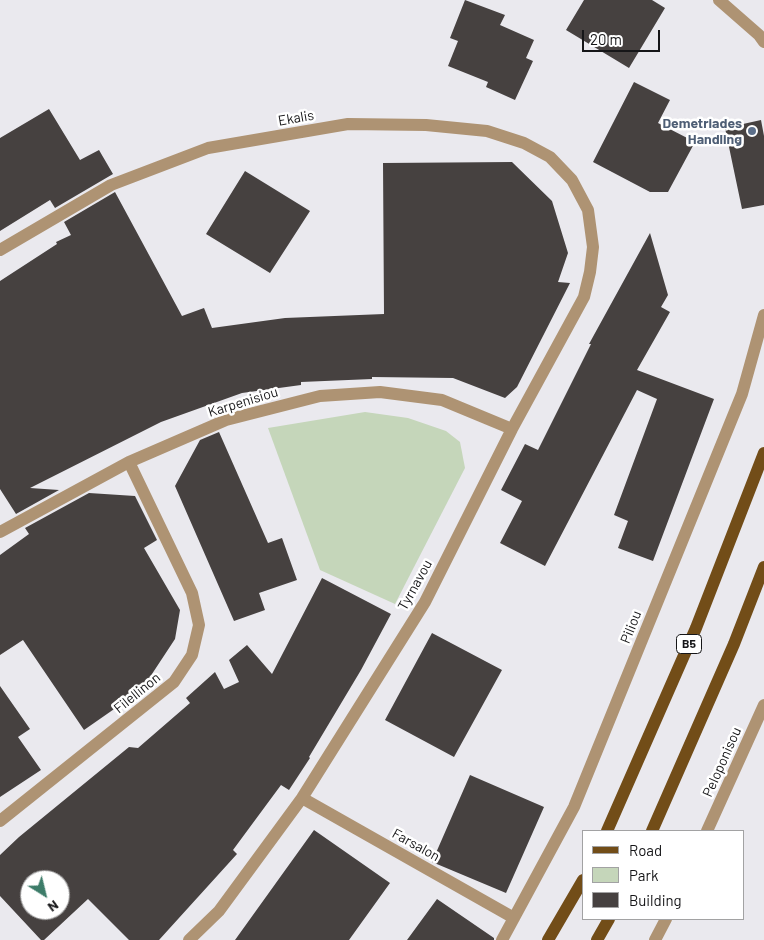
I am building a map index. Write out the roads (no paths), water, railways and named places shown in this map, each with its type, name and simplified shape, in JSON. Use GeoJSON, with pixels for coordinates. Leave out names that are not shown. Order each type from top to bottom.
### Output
{"type":"FeatureCollection","features":[{"type":"Feature","properties":{"kind":"main road","name":"B5"},"geometry":{"type":"LineString","coordinates":[[607,830],[696,628],[764,453]]}},
{"type":"Feature","properties":{"kind":"main road"},"geometry":{"type":"LineString","coordinates":[[652,830],[734,644],[764,566]]}},
{"type":"Feature","properties":{"kind":"main road"},"geometry":{"type":"LineString","coordinates":[[548,940],[582,882]]}},
{"type":"Feature","properties":{"kind":"main road"},"geometry":{"type":"LineString","coordinates":[[598,940],[608,920]]}},
{"type":"Feature","properties":{"kind":"street"},"geometry":{"type":"LineString","coordinates":[[719,0],[759,35],[764,42]]}},
{"type":"Feature","properties":{"kind":"street","name":"Ekalis"},"geometry":{"type":"LineString","coordinates":[[0,250],[111,185],[208,148],[348,124],[426,125],[487,131],[524,142],[550,157],[572,180],[588,210]]}},
{"type":"Feature","properties":{"kind":"street","name":"Tyrnavou"},"geometry":{"type":"LineString","coordinates":[[189,940],[219,911],[302,798],[425,602],[512,429],[584,297],[593,247],[588,210]]}},
{"type":"Feature","properties":{"kind":"street","name":"Piliou"},"geometry":{"type":"LineString","coordinates":[[502,940],[574,807],[742,394],[764,314]]}},
{"type":"Feature","properties":{"kind":"street","name":"Karpenisiou"},"geometry":{"type":"LineString","coordinates":[[0,532],[130,462],[226,420],[320,396],[380,392],[442,400],[512,429]]}},
{"type":"Feature","properties":{"kind":"street","name":"Filellinon"},"geometry":{"type":"LineString","coordinates":[[0,821],[174,682],[192,655],[199,625],[192,593],[130,462]]}},
{"type":"Feature","properties":{"kind":"street","name":"Peloponisou"},"geometry":{"type":"LineString","coordinates":[[707,830],[764,708]]}},
{"type":"Feature","properties":{"kind":"street","name":"Farsalon"},"geometry":{"type":"LineString","coordinates":[[302,798],[514,918]]}},
{"type":"Feature","properties":{"kind":"street"},"geometry":{"type":"LineString","coordinates":[[655,940],[665,920]]}},
{"type":"Feature","properties":{"kind":"place","name":"Demetriades Handling"},"geometry":{"type":"Point","coordinates":[752,131]}}]}
